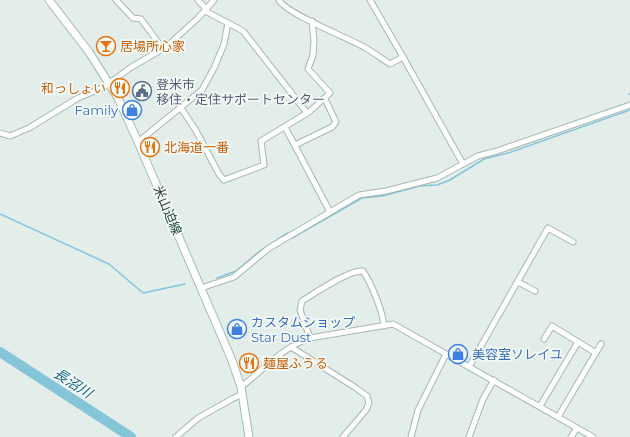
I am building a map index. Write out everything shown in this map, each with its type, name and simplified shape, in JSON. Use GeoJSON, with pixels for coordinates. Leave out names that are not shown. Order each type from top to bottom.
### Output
{"type":"FeatureCollection","features":[{"type":"Feature","properties":{"kind":"main road","name":"米山迫線"},"geometry":{"type":"LineString","coordinates":[[49,0],[90,52],[109,82],[138,142],[232,358],[242,391],[249,437]]}},
{"type":"Feature","properties":{"kind":"street"},"geometry":{"type":"LineString","coordinates":[[116,0],[133,18],[141,19],[163,49]]}},
{"type":"Feature","properties":{"kind":"street"},"geometry":{"type":"LineString","coordinates":[[198,0],[206,10],[222,21],[243,32],[307,113]]}},
{"type":"Feature","properties":{"kind":"street"},"geometry":{"type":"LineString","coordinates":[[0,132],[10,136],[29,128],[78,98],[104,87],[109,82],[169,45],[206,10],[214,0]]}},
{"type":"Feature","properties":{"kind":"street"},"geometry":{"type":"LineString","coordinates":[[279,0],[281,4],[363,47],[390,64],[403,57]]}},
{"type":"Feature","properties":{"kind":"street"},"geometry":{"type":"LineString","coordinates":[[370,0],[464,164]]}},
{"type":"Feature","properties":{"kind":"street"},"geometry":{"type":"LineString","coordinates":[[181,108],[195,129],[219,174],[224,180],[264,165],[261,141],[307,113],[330,93],[308,69],[313,55],[314,41],[312,21]]}},
{"type":"Feature","properties":{"kind":"street"},"geometry":{"type":"LineString","coordinates":[[138,142],[202,90],[214,68],[224,44],[228,23]]}},
{"type":"Feature","properties":{"kind":"street"},"geometry":{"type":"LineString","coordinates":[[295,145],[332,127],[336,122],[324,99]]}},
{"type":"Feature","properties":{"kind":"street"},"geometry":{"type":"LineString","coordinates":[[201,286],[234,277],[269,248],[359,195],[386,191],[437,178],[483,154],[497,151],[630,105]]}},
{"type":"Feature","properties":{"kind":"street"},"geometry":{"type":"LineString","coordinates":[[285,127],[330,212]]}},
{"type":"Feature","properties":{"kind":"street"},"geometry":{"type":"LineString","coordinates":[[468,367],[548,228],[573,242]]}},
{"type":"Feature","properties":{"kind":"street"},"geometry":{"type":"LineString","coordinates":[[310,338],[300,310],[302,301],[346,275],[358,270],[363,271],[368,278],[383,317],[384,326]]}},
{"type":"Feature","properties":{"kind":"street"},"geometry":{"type":"LineString","coordinates":[[518,282],[535,291]]}},
{"type":"Feature","properties":{"kind":"street"},"geometry":{"type":"LineString","coordinates":[[176,437],[198,418],[232,399],[298,342],[310,338],[393,324],[593,437]]}},
{"type":"Feature","properties":{"kind":"street"},"geometry":{"type":"LineString","coordinates":[[544,339],[552,326],[596,353]]}},
{"type":"Feature","properties":{"kind":"street"},"geometry":{"type":"LineString","coordinates":[[540,406],[578,342]]}},
{"type":"Feature","properties":{"kind":"street"},"geometry":{"type":"LineString","coordinates":[[558,417],[601,344]]}},
{"type":"Feature","properties":{"kind":"street"},"geometry":{"type":"LineString","coordinates":[[291,347],[356,388],[368,399],[366,410],[343,437]]}},
{"type":"Feature","properties":{"kind":"street"},"geometry":{"type":"LineString","coordinates":[[411,437],[418,410],[446,354]]}},
{"type":"Feature","properties":{"kind":"street"},"geometry":{"type":"LineString","coordinates":[[469,437],[483,399],[494,380]]}},
{"type":"Feature","properties":{"kind":"street"},"geometry":{"type":"LineString","coordinates":[[571,437],[576,428]]}},
{"type":"Feature","properties":{"kind":"waterway"},"geometry":{"type":"LineString","coordinates":[[292,238],[362,198],[382,196],[420,186],[437,185],[450,180],[484,159],[508,153],[630,110]]}},
{"type":"Feature","properties":{"kind":"waterway"},"geometry":{"type":"LineString","coordinates":[[0,214],[109,264],[143,293],[185,284]]}},
{"type":"Feature","properties":{"kind":"waterway"},"geometry":{"type":"LineString","coordinates":[[217,278],[236,271],[260,251],[287,233]]}},
{"type":"Feature","properties":{"kind":"waterway","name":"長沼川"},"geometry":{"type":"LineString","coordinates":[[0,352],[131,437]]}},
{"type":"Feature","properties":{"kind":"place","name":"居場所心家"},"geometry":{"type":"Point","coordinates":[106,46]}},
{"type":"Feature","properties":{"kind":"place","name":"和っしょい"},"geometry":{"type":"Point","coordinates":[120,88]}},
{"type":"Feature","properties":{"kind":"place","name":"登米市 移住・定住サポートセンター"},"geometry":{"type":"Point","coordinates":[142,91]}},
{"type":"Feature","properties":{"kind":"place","name":"Family"},"geometry":{"type":"Point","coordinates":[132,110]}},
{"type":"Feature","properties":{"kind":"place","name":"北海道一番"},"geometry":{"type":"Point","coordinates":[150,147]}},
{"type":"Feature","properties":{"kind":"place","name":"カスタムショップ Star Dust"},"geometry":{"type":"Point","coordinates":[237,329]}},
{"type":"Feature","properties":{"kind":"place","name":"美容室ソレイユ"},"geometry":{"type":"Point","coordinates":[458,354]}},
{"type":"Feature","properties":{"kind":"place","name":"麺屋ふうる"},"geometry":{"type":"Point","coordinates":[249,363]}}]}
